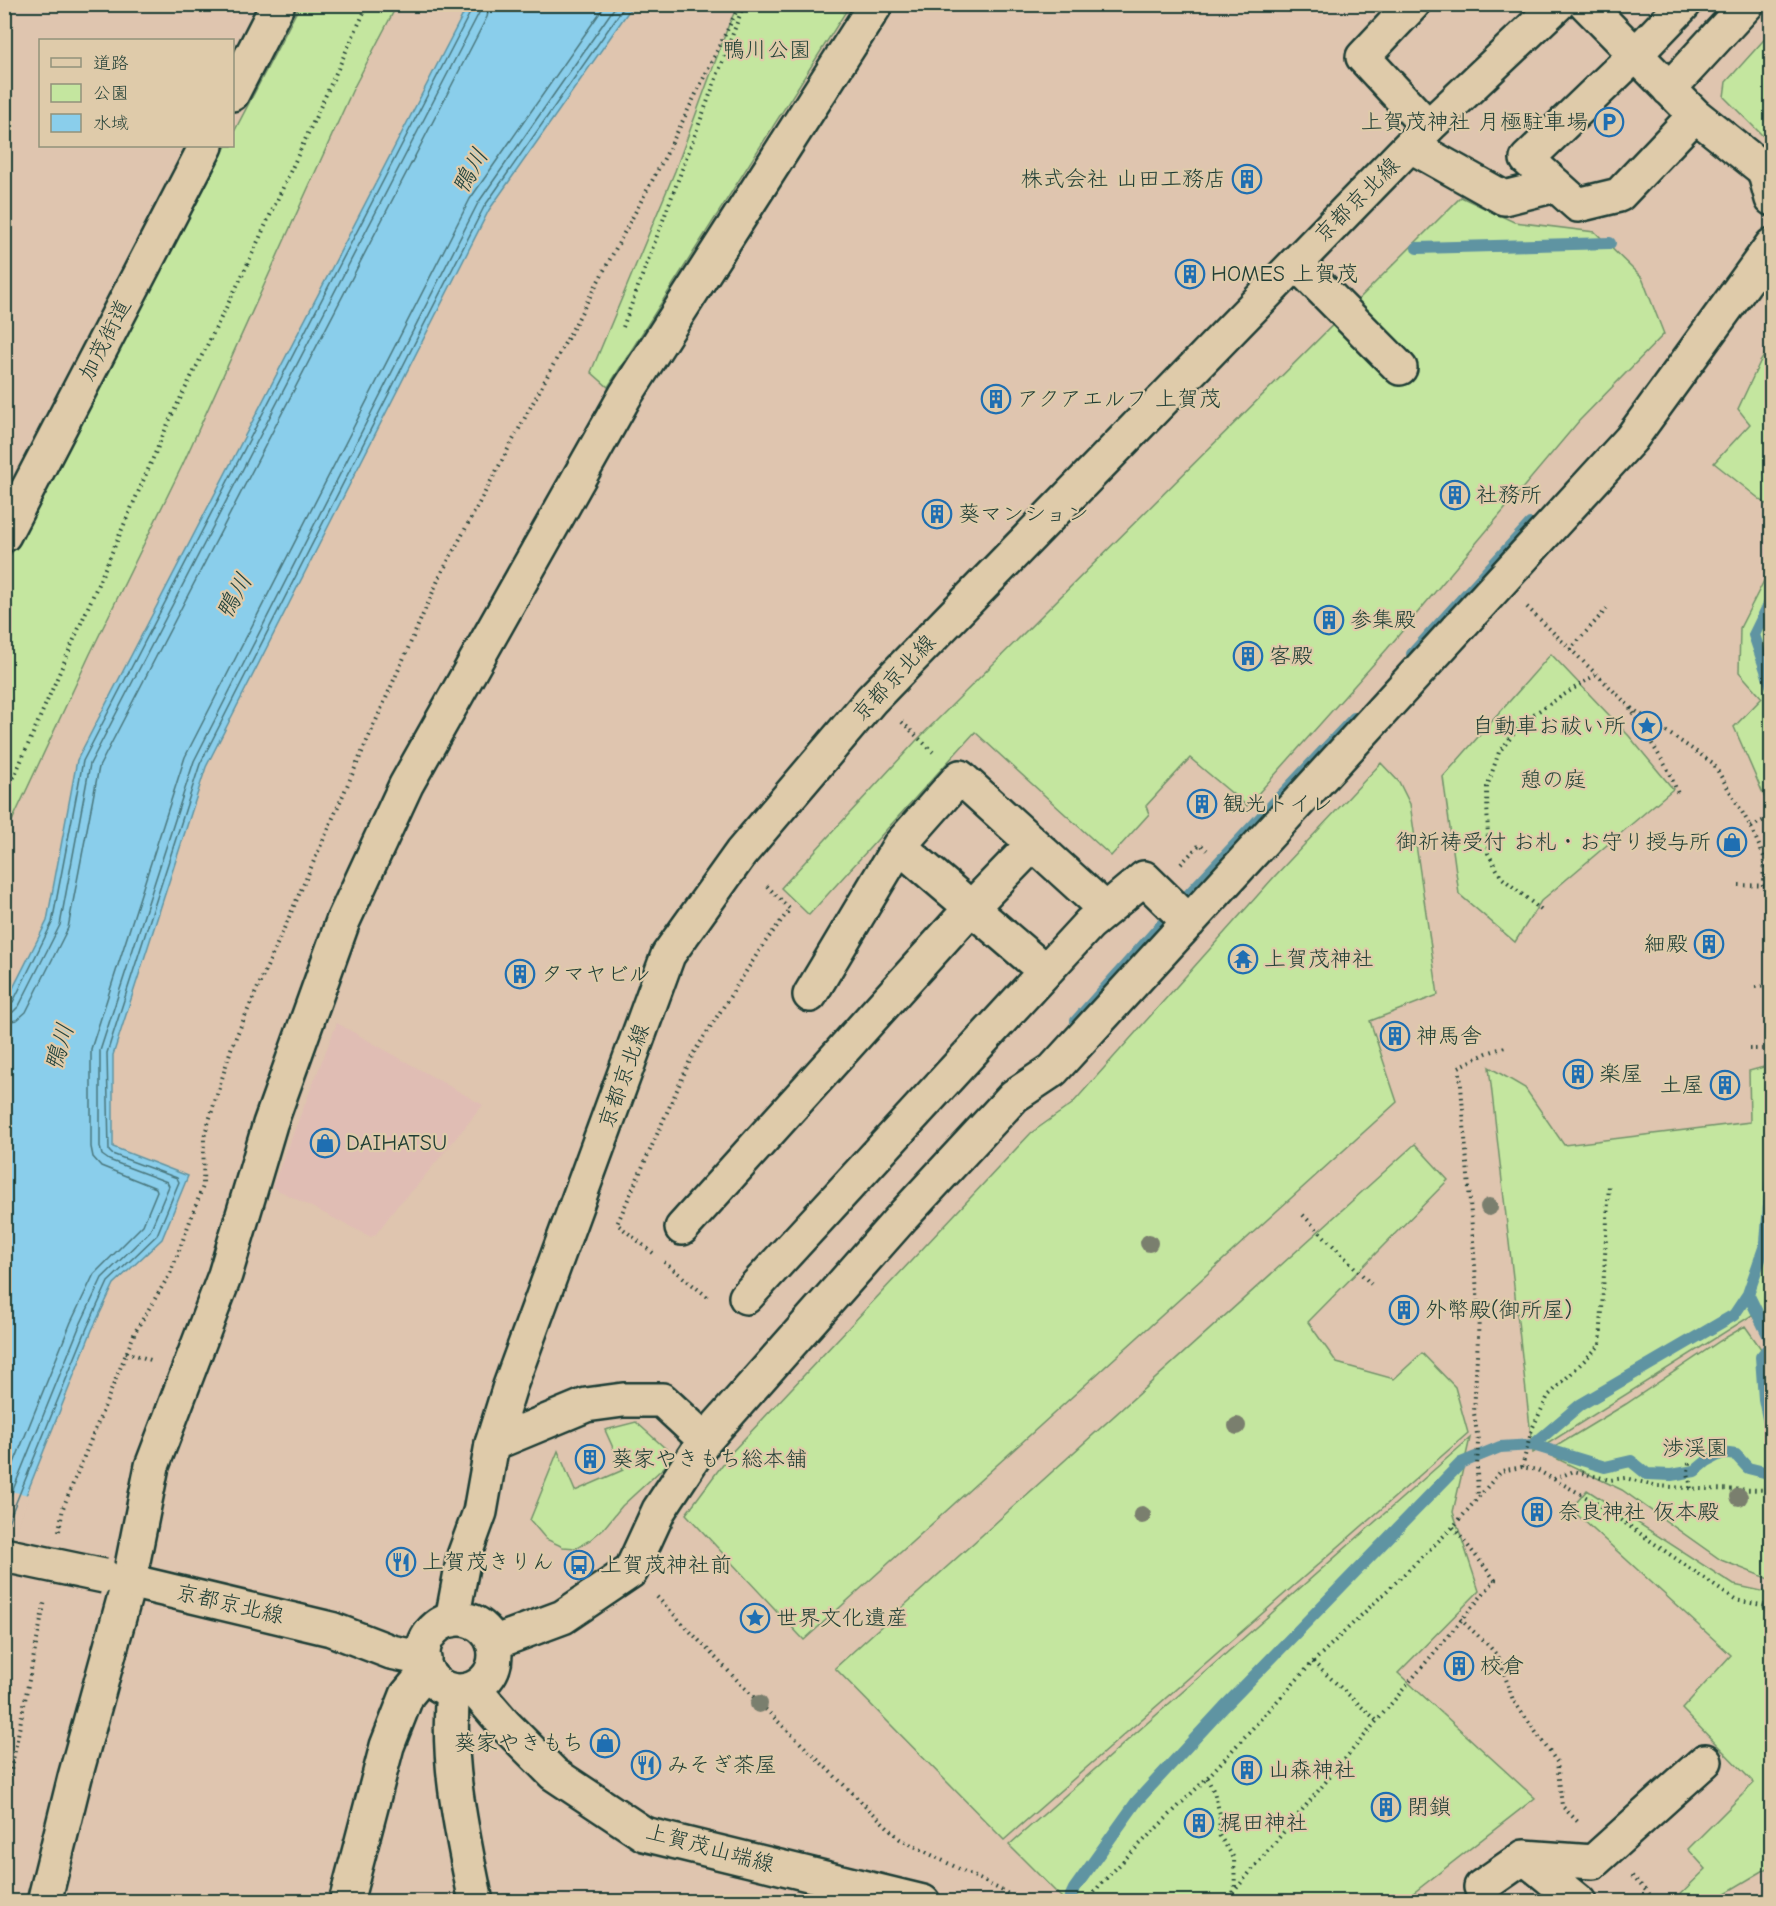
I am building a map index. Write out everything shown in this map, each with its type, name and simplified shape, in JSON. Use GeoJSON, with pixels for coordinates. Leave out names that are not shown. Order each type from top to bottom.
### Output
{"type":"FeatureCollection","features":[{"type":"Feature","properties":{"kind":"main road"},"geometry":{"type":"LineString","coordinates":[[234,90],[278,4]]}},
{"type":"Feature","properties":{"kind":"main road"},"geometry":{"type":"LineString","coordinates":[[45,1902],[75,1777],[116,1578],[152,1466],[225,1275],[270,1124],[343,921],[406,785],[625,396],[876,4]]}},
{"type":"Feature","properties":{"kind":"main road"},"geometry":{"type":"LineString","coordinates":[[1413,4],[1363,57],[1419,137],[1504,198],[1556,185]]}},
{"type":"Feature","properties":{"kind":"main road","name":"京都京北線"},"geometry":{"type":"LineString","coordinates":[[4,1555],[116,1578],[332,1629],[391,1652],[450,1642],[496,1652],[491,1674],[483,1683],[464,1690],[437,1683],[450,1642],[464,1556],[480,1512],[492,1444],[510,1386],[668,956],[741,853],[871,700],[1419,137],[1558,4]]}},
{"type":"Feature","properties":{"kind":"main road"},"geometry":{"type":"LineString","coordinates":[[1586,4],[1695,115],[1769,176]]}},
{"type":"Feature","properties":{"kind":"main road"},"geometry":{"type":"LineString","coordinates":[[1684,4],[1636,54],[1527,159],[1578,205],[1620,195],[1695,115]]}},
{"type":"Feature","properties":{"kind":"main road"},"geometry":{"type":"LineString","coordinates":[[1669,89],[1747,4]]}},
{"type":"Feature","properties":{"kind":"main road","name":"加茂街道"},"geometry":{"type":"LineString","coordinates":[[4,536],[205,147]]}},
{"type":"Feature","properties":{"kind":"main road"},"geometry":{"type":"LineString","coordinates":[[346,1902],[387,1746],[407,1695],[450,1642],[563,1617],[632,1571],[659,1510],[705,1440],[918,1199],[1014,1096],[1053,1070],[1631,439],[1772,244]]}},
{"type":"Feature","properties":{"kind":"main road"},"geometry":{"type":"LineString","coordinates":[[1296,263],[1400,368]]}},
{"type":"Feature","properties":{"kind":"main road"},"geometry":{"type":"LineString","coordinates":[[810,994],[900,846],[960,777],[1106,910]]}},
{"type":"Feature","properties":{"kind":"main road"},"geometry":{"type":"LineString","coordinates":[[682,1228],[971,908],[1033,844]]}},
{"type":"Feature","properties":{"kind":"main road"},"geometry":{"type":"LineString","coordinates":[[900,846],[1045,971]]}},
{"type":"Feature","properties":{"kind":"main road"},"geometry":{"type":"LineString","coordinates":[[731,1300],[1089,924],[1144,878],[1189,922]]}},
{"type":"Feature","properties":{"kind":"main road"},"geometry":{"type":"LineString","coordinates":[[492,1444],[586,1405],[623,1400],[662,1400],[705,1440]]}},
{"type":"Feature","properties":{"kind":"main road"},"geometry":{"type":"LineString","coordinates":[[464,1690],[451,1718],[453,1766],[462,1834],[476,1902]]}},
{"type":"Feature","properties":{"kind":"main road","name":"上賀茂山端線"},"geometry":{"type":"LineString","coordinates":[[464,1690],[505,1725],[554,1774],[644,1834],[923,1902]]}},
{"type":"Feature","properties":{"kind":"main road"},"geometry":{"type":"LineString","coordinates":[[1481,1897],[1524,1857],[1593,1862],[1705,1761]]}},
{"type":"Feature","properties":{"kind":"main road"},"geometry":{"type":"LineString","coordinates":[[1524,1857],[1579,1902]]}},
{"type":"Feature","properties":{"kind":"path"},"geometry":{"type":"LineString","coordinates":[[4,800],[171,417],[241,278],[368,4]]}},
{"type":"Feature","properties":{"kind":"path"},"geometry":{"type":"LineString","coordinates":[[639,373],[615,349],[742,4]]}},
{"type":"Feature","properties":{"kind":"path"},"geometry":{"type":"LineString","coordinates":[[135,1332],[171,1272],[203,1186],[204,1137],[232,1046],[440,576],[667,153],[742,4]]}},
{"type":"Feature","properties":{"kind":"path"},"geometry":{"type":"LineString","coordinates":[[1501,581],[1628,705],[1713,763],[1751,827],[1764,857],[1768,886],[1739,885]]}},
{"type":"Feature","properties":{"kind":"path"},"geometry":{"type":"LineString","coordinates":[[1570,650],[1609,606]]}},
{"type":"Feature","properties":{"kind":"path"},"geometry":{"type":"LineString","coordinates":[[1541,910],[1501,877],[1488,853],[1487,787],[1499,752],[1526,719],[1595,675]]}},
{"type":"Feature","properties":{"kind":"path"},"geometry":{"type":"LineString","coordinates":[[871,700],[894,714],[960,777]]}},
{"type":"Feature","properties":{"kind":"path"},"geometry":{"type":"LineString","coordinates":[[1628,705],[1670,773],[1678,794]]}},
{"type":"Feature","properties":{"kind":"path"},"geometry":{"type":"LineString","coordinates":[[1751,827],[1772,816]]}},
{"type":"Feature","properties":{"kind":"path"},"geometry":{"type":"LineString","coordinates":[[731,1300],[617,1224],[693,1054],[763,945],[790,909],[757,877],[741,853]]}},
{"type":"Feature","properties":{"kind":"path"},"geometry":{"type":"LineString","coordinates":[[1755,987],[1772,986]]}},
{"type":"Feature","properties":{"kind":"path"},"geometry":{"type":"LineString","coordinates":[[1459,1067],[1505,1047]]}},
{"type":"Feature","properties":{"kind":"path"},"geometry":{"type":"LineString","coordinates":[[1749,1049],[1772,1049]]}},
{"type":"Feature","properties":{"kind":"path"},"geometry":{"type":"LineString","coordinates":[[1460,1073],[1479,1318],[1474,1413],[1478,1441],[1479,1498]]}},
{"type":"Feature","properties":{"kind":"path"},"geometry":{"type":"LineString","coordinates":[[1522,1467],[1532,1429],[1548,1396],[1600,1345],[1609,1184]]}},
{"type":"Feature","properties":{"kind":"path"},"geometry":{"type":"LineString","coordinates":[[1303,1215],[1371,1284]]}},
{"type":"Feature","properties":{"kind":"path"},"geometry":{"type":"LineString","coordinates":[[126,1352],[160,1363]]}},
{"type":"Feature","properties":{"kind":"path"},"geometry":{"type":"LineString","coordinates":[[1689,1463],[1691,1489]]}},
{"type":"Feature","properties":{"kind":"path"},"geometry":{"type":"LineString","coordinates":[[1087,1902],[1126,1858],[1207,1778],[1313,1662],[1452,1527],[1501,1471],[1522,1467],[1537,1470],[1595,1502],[1735,1600],[1772,1607]]}},
{"type":"Feature","properties":{"kind":"path"},"geometry":{"type":"LineString","coordinates":[[1553,1479],[1574,1470],[1610,1480],[1625,1478],[1658,1486],[1691,1489],[1772,1490]]}},
{"type":"Feature","properties":{"kind":"path"},"geometry":{"type":"LineString","coordinates":[[1225,1902],[1495,1580],[1452,1527]]}},
{"type":"Feature","properties":{"kind":"path"},"geometry":{"type":"LineString","coordinates":[[632,1571],[761,1705],[900,1839],[1005,1892],[1020,1902]]}},
{"type":"Feature","properties":{"kind":"path"},"geometry":{"type":"LineString","coordinates":[[1461,1619],[1499,1658],[1513,1700],[1557,1762],[1562,1806],[1657,1902]]}},
{"type":"Feature","properties":{"kind":"path"},"geometry":{"type":"LineString","coordinates":[[1313,1662],[1376,1720]]}},
{"type":"Feature","properties":{"kind":"path"},"geometry":{"type":"LineString","coordinates":[[1207,1778],[1214,1792],[1220,1814],[1219,1836],[1234,1858],[1235,1890]]}},
{"type":"Feature","properties":{"kind":"shaded area"},"geometry":{"type":"Polygon","coordinates":[[[337,1023],[483,1105],[376,1234],[371,1237],[272,1187],[337,1023]]]}},
{"type":"Feature","properties":{"kind":"green space"},"geometry":{"type":"Polygon","coordinates":[[[300,5],[397,5],[353,89],[182,466],[90,654],[5,836],[4,567],[225,147],[234,147],[234,132],[300,5]]]}},
{"type":"Feature","properties":{"kind":"green space","name":"鴨川公園"},"geometry":{"type":"Polygon","coordinates":[[[738,5],[850,5],[608,387],[591,372],[675,171],[738,5]]]}},
{"type":"Feature","properties":{"kind":"green space"},"geometry":{"type":"Polygon","coordinates":[[[1771,32],[1771,144],[1724,97],[1726,82],[1771,32]]]}},
{"type":"Feature","properties":{"kind":"green space"},"geometry":{"type":"Polygon","coordinates":[[[1461,197],[1514,222],[1595,232],[1642,278],[1664,334],[1579,421],[1387,649],[1247,806],[1190,758],[1146,806],[1149,814],[1111,856],[975,732],[809,915],[781,888],[916,741],[1461,197]]]}},
{"type":"Feature","properties":{"kind":"green space"},"geometry":{"type":"Polygon","coordinates":[[[1771,345],[1771,508],[1714,463],[1750,424],[1738,409],[1760,362],[1771,345]]]}},
{"type":"Feature","properties":{"kind":"green space"},"geometry":{"type":"Polygon","coordinates":[[[1771,567],[1771,812],[1734,727],[1762,698],[1739,672],[1740,628],[1771,567]]]}},
{"type":"Feature","properties":{"kind":"green space","name":"憩の庭"},"geometry":{"type":"Polygon","coordinates":[[[1551,654],[1629,736],[1673,789],[1541,901],[1515,942],[1459,894],[1443,777],[1551,654]]]}},
{"type":"Feature","properties":{"kind":"green space"},"geometry":{"type":"Polygon","coordinates":[[[1381,763],[1399,782],[1410,804],[1438,995],[1370,1021],[1397,1102],[804,1640],[686,1514],[731,1453],[1031,1133],[1072,1104],[1274,877],[1381,763]]]}},
{"type":"Feature","properties":{"kind":"green space"},"geometry":{"type":"Polygon","coordinates":[[[1771,1065],[1771,1345],[1752,1315],[1533,1453],[1489,1067],[1525,1088],[1564,1145],[1750,1122],[1749,1071],[1771,1065]]]}},
{"type":"Feature","properties":{"kind":"green space"},"geometry":{"type":"Polygon","coordinates":[[[1415,1144],[1448,1180],[1308,1322],[1337,1363],[1394,1379],[1422,1353],[1455,1387],[1468,1433],[1004,1840],[835,1668],[1415,1144]]]}},
{"type":"Feature","properties":{"kind":"green space","name":"渉渓園"},"geometry":{"type":"Polygon","coordinates":[[[1745,1326],[1771,1363],[1771,1580],[1721,1560],[1622,1490],[1545,1453],[1626,1404],[1745,1326]]]}},
{"type":"Feature","properties":{"kind":"green space"},"geometry":{"type":"Polygon","coordinates":[[[636,1422],[675,1457],[622,1506],[604,1528],[590,1540],[576,1548],[563,1547],[546,1539],[530,1520],[558,1451],[575,1491],[623,1470],[605,1430],[636,1422]]]}},
{"type":"Feature","properties":{"kind":"green space"},"geometry":{"type":"Polygon","coordinates":[[[1470,1438],[1453,1512],[1479,1591],[1398,1673],[1535,1798],[1403,1901],[1093,1902],[1091,1898],[1087,1901],[1065,1901],[1009,1845],[1470,1438]]]}},
{"type":"Feature","properties":{"kind":"green space"},"geometry":{"type":"Polygon","coordinates":[[[1587,1490],[1734,1585],[1771,1593],[1771,1866],[1712,1901],[1673,1901],[1706,1869],[1688,1849],[1754,1783],[1682,1709],[1731,1655],[1571,1509],[1587,1490]]]}},
{"type":"Feature","properties":{"kind":"water","name":"鴨川"},"geometry":{"type":"Polygon","coordinates":[[[468,5],[633,5],[489,210],[206,767],[113,1055],[113,1147],[188,1176],[162,1239],[114,1284],[92,1330],[5,1548],[5,1004],[47,921],[77,760],[468,5]]]}},
{"type":"Feature","properties":{"kind":"pier"},"geometry":{"type":"Polygon","coordinates":[[[5,1490],[29,1495],[7,1549],[4,1551],[5,1490]]]}},
{"type":"Feature","properties":{"kind":"waterway"},"geometry":{"type":"LineString","coordinates":[[1417,248],[1610,243]]}},
{"type":"Feature","properties":{"kind":"waterway"},"geometry":{"type":"LineString","coordinates":[[1412,654],[1530,524]]}},
{"type":"Feature","properties":{"kind":"waterway"},"geometry":{"type":"LineString","coordinates":[[1772,598],[1754,635],[1772,688]]}},
{"type":"Feature","properties":{"kind":"waterway"},"geometry":{"type":"LineString","coordinates":[[1076,1021],[1189,894],[1354,718]]}},
{"type":"Feature","properties":{"kind":"waterway"},"geometry":{"type":"LineString","coordinates":[[1068,1902],[1074,1889],[1137,1801],[1224,1707],[1461,1463],[1500,1447],[1533,1445],[1580,1405],[1734,1315],[1748,1294],[1766,1242],[1772,1167]]}},
{"type":"Feature","properties":{"kind":"waterway"},"geometry":{"type":"LineString","coordinates":[[1748,1294],[1772,1343]]}},
{"type":"Feature","properties":{"kind":"waterway"},"geometry":{"type":"LineString","coordinates":[[1772,1344],[1761,1357],[1764,1399],[1772,1438]]}},
{"type":"Feature","properties":{"kind":"waterway"},"geometry":{"type":"LineString","coordinates":[[1533,1445],[1605,1467],[1631,1461],[1647,1474],[1671,1475],[1695,1471],[1722,1453],[1736,1455],[1748,1468],[1768,1473],[1772,1469]]}},
{"type":"Feature","properties":{"kind":"place","name":"上賀茂神社 月極駐車場"},"geometry":{"type":"Point","coordinates":[1609,122]}},
{"type":"Feature","properties":{"kind":"place","name":"株式会社 山田工務店"},"geometry":{"type":"Point","coordinates":[1247,179]}},
{"type":"Feature","properties":{"kind":"place","name":"HOMES 上賀茂"},"geometry":{"type":"Point","coordinates":[1190,274]}},
{"type":"Feature","properties":{"kind":"place","name":"アクアエルフ 上賀茂"},"geometry":{"type":"Point","coordinates":[996,399]}},
{"type":"Feature","properties":{"kind":"place","name":"社務所"},"geometry":{"type":"Point","coordinates":[1455,495]}},
{"type":"Feature","properties":{"kind":"place","name":"葵マンション"},"geometry":{"type":"Point","coordinates":[937,514]}},
{"type":"Feature","properties":{"kind":"place","name":"参集殿"},"geometry":{"type":"Point","coordinates":[1329,620]}},
{"type":"Feature","properties":{"kind":"place","name":"客殿"},"geometry":{"type":"Point","coordinates":[1248,656]}},
{"type":"Feature","properties":{"kind":"place","name":"自動車お祓い所"},"geometry":{"type":"Point","coordinates":[1647,726]}},
{"type":"Feature","properties":{"kind":"place","name":"観光トイレ"},"geometry":{"type":"Point","coordinates":[1202,804]}},
{"type":"Feature","properties":{"kind":"place","name":"御祈祷受付 お札・お守り授与所"},"geometry":{"type":"Point","coordinates":[1732,842]}},
{"type":"Feature","properties":{"kind":"place","name":"細殿"},"geometry":{"type":"Point","coordinates":[1709,944]}},
{"type":"Feature","properties":{"kind":"place","name":"上賀茂神社"},"geometry":{"type":"Point","coordinates":[1243,959]}},
{"type":"Feature","properties":{"kind":"place","name":"タマヤビル"},"geometry":{"type":"Point","coordinates":[520,974]}},
{"type":"Feature","properties":{"kind":"place","name":"神馬舎"},"geometry":{"type":"Point","coordinates":[1395,1036]}},
{"type":"Feature","properties":{"kind":"place","name":"楽屋"},"geometry":{"type":"Point","coordinates":[1578,1074]}},
{"type":"Feature","properties":{"kind":"place","name":"土屋"},"geometry":{"type":"Point","coordinates":[1725,1085]}},
{"type":"Feature","properties":{"kind":"place","name":"DAIHATSU"},"geometry":{"type":"Point","coordinates":[325,1143]}},
{"type":"Feature","properties":{"kind":"place","name":"外幣殿(御所屋)"},"geometry":{"type":"Point","coordinates":[1404,1310]}},
{"type":"Feature","properties":{"kind":"place","name":"葵家やきもち総本舗"},"geometry":{"type":"Point","coordinates":[590,1459]}},
{"type":"Feature","properties":{"kind":"place","name":"奈良神社 仮本殿"},"geometry":{"type":"Point","coordinates":[1537,1512]}},
{"type":"Feature","properties":{"kind":"place","name":"上賀茂きりん"},"geometry":{"type":"Point","coordinates":[401,1562]}},
{"type":"Feature","properties":{"kind":"place","name":"上賀茂神社前"},"geometry":{"type":"Point","coordinates":[579,1565]}},
{"type":"Feature","properties":{"kind":"place","name":"世界文化遺産"},"geometry":{"type":"Point","coordinates":[755,1618]}},
{"type":"Feature","properties":{"kind":"place","name":"校倉"},"geometry":{"type":"Point","coordinates":[1459,1666]}},
{"type":"Feature","properties":{"kind":"place","name":"葵家やきもち"},"geometry":{"type":"Point","coordinates":[605,1743]}},
{"type":"Feature","properties":{"kind":"place","name":"みそぎ茶屋"},"geometry":{"type":"Point","coordinates":[646,1765]}},
{"type":"Feature","properties":{"kind":"place","name":"山森神社"},"geometry":{"type":"Point","coordinates":[1247,1770]}},
{"type":"Feature","properties":{"kind":"place","name":"閉鎖"},"geometry":{"type":"Point","coordinates":[1386,1807]}},
{"type":"Feature","properties":{"kind":"place","name":"梶田神社"},"geometry":{"type":"Point","coordinates":[1199,1823]}}]}
